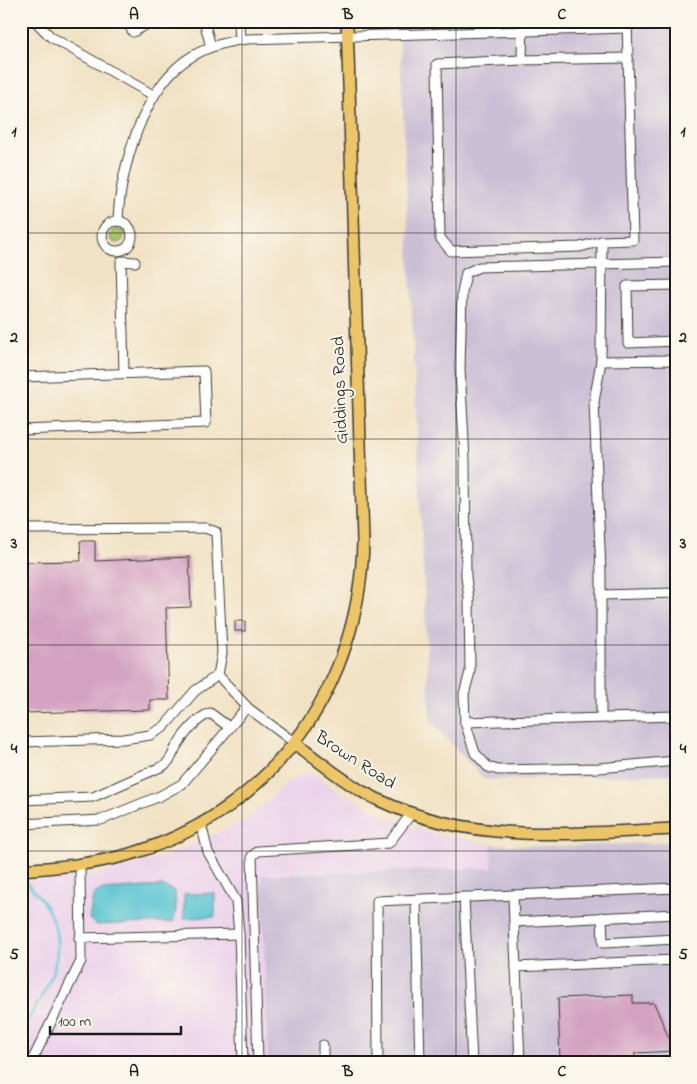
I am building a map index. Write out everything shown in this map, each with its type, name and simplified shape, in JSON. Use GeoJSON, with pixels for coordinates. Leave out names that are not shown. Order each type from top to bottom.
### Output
{"type":"FeatureCollection","features":[{"type":"Feature","properties":{"kind":"main road","name":"Giddings Road"},"geometry":{"type":"LineString","coordinates":[[295,743],[318,709],[339,666],[355,618],[362,570],[362,486],[346,21]]}},
{"type":"Feature","properties":{"kind":"main road","name":"Brown Road"},"geometry":{"type":"LineString","coordinates":[[21,870],[80,864],[139,851],[202,824],[252,788],[295,743],[354,786],[411,814],[458,827],[512,834],[676,829]]}},
{"type":"Feature","properties":{"kind":"street"},"geometry":{"type":"LineString","coordinates":[[35,21],[51,37],[153,95]]}},
{"type":"Feature","properties":{"kind":"street"},"geometry":{"type":"LineString","coordinates":[[126,21],[133,32],[153,21]]}},
{"type":"Feature","properties":{"kind":"street"},"geometry":{"type":"LineString","coordinates":[[204,21],[211,47]]}},
{"type":"Feature","properties":{"kind":"street"},"geometry":{"type":"LineString","coordinates":[[239,21],[240,40]]}},
{"type":"Feature","properties":{"kind":"street"},"geometry":{"type":"LineString","coordinates":[[118,221],[120,185],[125,164],[153,95],[179,66],[211,47],[240,40],[522,26],[628,24],[633,240],[602,242],[580,247],[451,250],[440,238],[437,64],[628,58]]}},
{"type":"Feature","properties":{"kind":"street"},"geometry":{"type":"LineString","coordinates":[[522,26],[522,60]]}},
{"type":"Feature","properties":{"kind":"street"},"geometry":{"type":"LineString","coordinates":[[601,718],[601,595],[594,402],[601,361],[602,242]]}},
{"type":"Feature","properties":{"kind":"street"},"geometry":{"type":"LineString","coordinates":[[124,373],[121,261],[135,262]]}},
{"type":"Feature","properties":{"kind":"street"},"geometry":{"type":"LineString","coordinates":[[676,262],[479,268],[466,273],[463,283],[460,370],[465,459],[466,577],[469,598],[470,672],[464,694],[465,722],[476,753],[488,767],[498,770],[599,768],[676,761]]}},
{"type":"Feature","properties":{"kind":"street"},"geometry":{"type":"LineString","coordinates":[[676,285],[627,286],[628,343],[676,341]]}},
{"type":"Feature","properties":{"kind":"street"},"geometry":{"type":"LineString","coordinates":[[601,361],[676,360]]}},
{"type":"Feature","properties":{"kind":"street"},"geometry":{"type":"LineString","coordinates":[[21,377],[204,371],[206,423],[21,430]]}},
{"type":"Feature","properties":{"kind":"street"},"geometry":{"type":"LineString","coordinates":[[21,529],[205,528],[216,532],[222,653],[218,675],[195,691],[164,727],[150,734],[122,739],[21,742]]}},
{"type":"Feature","properties":{"kind":"street"},"geometry":{"type":"LineString","coordinates":[[601,595],[676,594]]}},
{"type":"Feature","properties":{"kind":"street"},"geometry":{"type":"LineString","coordinates":[[218,675],[247,707],[295,743]]}},
{"type":"Feature","properties":{"kind":"street"},"geometry":{"type":"LineString","coordinates":[[21,824],[101,820],[160,796],[182,784],[247,707]]}},
{"type":"Feature","properties":{"kind":"street"},"geometry":{"type":"LineString","coordinates":[[21,800],[93,797],[170,762],[177,746],[202,716],[210,713],[229,727]]}},
{"type":"Feature","properties":{"kind":"street"},"geometry":{"type":"LineString","coordinates":[[465,722],[676,716]]}},
{"type":"Feature","properties":{"kind":"street"},"geometry":{"type":"LineString","coordinates":[[258,1063],[252,856],[258,850],[389,843],[411,814]]}},
{"type":"Feature","properties":{"kind":"street"},"geometry":{"type":"LineString","coordinates":[[202,824],[208,852],[236,901],[239,934],[243,1063]]}},
{"type":"Feature","properties":{"kind":"street"},"geometry":{"type":"LineString","coordinates":[[31,1063],[81,961],[79,938],[80,864]]}},
{"type":"Feature","properties":{"kind":"street"},"geometry":{"type":"LineString","coordinates":[[378,1063],[377,901],[676,888]]}},
{"type":"Feature","properties":{"kind":"street"},"geometry":{"type":"LineString","coordinates":[[513,895],[520,1063]]}},
{"type":"Feature","properties":{"kind":"street"},"geometry":{"type":"LineString","coordinates":[[464,897],[472,1063]]}},
{"type":"Feature","properties":{"kind":"street"},"geometry":{"type":"LineString","coordinates":[[416,900],[420,1063]]}},
{"type":"Feature","properties":{"kind":"street"},"geometry":{"type":"LineString","coordinates":[[514,922],[676,914]]}},
{"type":"Feature","properties":{"kind":"street"},"geometry":{"type":"LineString","coordinates":[[602,917],[603,943],[676,939]]}},
{"type":"Feature","properties":{"kind":"street"},"geometry":{"type":"LineString","coordinates":[[79,938],[239,934]]}},
{"type":"Feature","properties":{"kind":"street"},"geometry":{"type":"LineString","coordinates":[[516,967],[676,960]]}},
{"type":"Feature","properties":{"kind":"street"},"geometry":{"type":"LineString","coordinates":[[323,1045],[324,1063]]}},
{"type":"Feature","properties":{"kind":"path"},"geometry":{"type":"LineString","coordinates":[[21,892],[26,891]]}},
{"type":"Feature","properties":{"kind":"shaded area"},"geometry":{"type":"Polygon","coordinates":[[[399,21],[676,21],[676,774],[485,780],[430,720],[399,21]]]}},
{"type":"Feature","properties":{"kind":"shaded area"},"geometry":{"type":"Polygon","coordinates":[[[306,773],[316,775],[338,791],[390,818],[432,834],[491,844],[493,868],[262,876],[268,1063],[21,1063],[21,881],[94,875],[166,856],[246,820],[292,779],[306,773]]]}},
{"type":"Feature","properties":{"kind":"shaded area"},"geometry":{"type":"Polygon","coordinates":[[[676,842],[676,1063],[268,1063],[262,875],[492,868],[491,844],[549,847],[676,842]]]}},
{"type":"Feature","properties":{"kind":"green space"},"geometry":{"type":"Polygon","coordinates":[[[114,229],[120,229],[124,236],[120,243],[114,243],[110,239],[110,233],[114,229]]]}},
{"type":"Feature","properties":{"kind":"water"},"geometry":{"type":"Polygon","coordinates":[[[162,886],[175,891],[176,913],[173,922],[97,925],[89,919],[93,895],[101,890],[162,886]]]}},
{"type":"Feature","properties":{"kind":"water"},"geometry":{"type":"Polygon","coordinates":[[[215,893],[215,917],[184,918],[184,894],[215,893]]]}},
{"type":"Feature","properties":{"kind":"building"},"geometry":{"type":"Polygon","coordinates":[[[80,541],[95,541],[95,561],[189,557],[191,607],[166,608],[169,700],[150,700],[150,710],[21,713],[21,562],[81,561],[80,541]]]}},
{"type":"Feature","properties":{"kind":"building"},"geometry":{"type":"Polygon","coordinates":[[[235,621],[245,621],[245,631],[235,631],[235,621]]]}},
{"type":"Feature","properties":{"kind":"building"},"geometry":{"type":"Polygon","coordinates":[[[633,995],[633,1003],[654,1003],[669,1038],[674,1038],[674,1051],[635,1053],[635,1063],[560,1063],[558,998],[633,995]]]}},
{"type":"Feature","properties":{"kind":"waterway"},"geometry":{"type":"LineString","coordinates":[[21,1032],[47,985],[57,953],[57,937],[53,920],[43,902],[26,882]]}}]}
